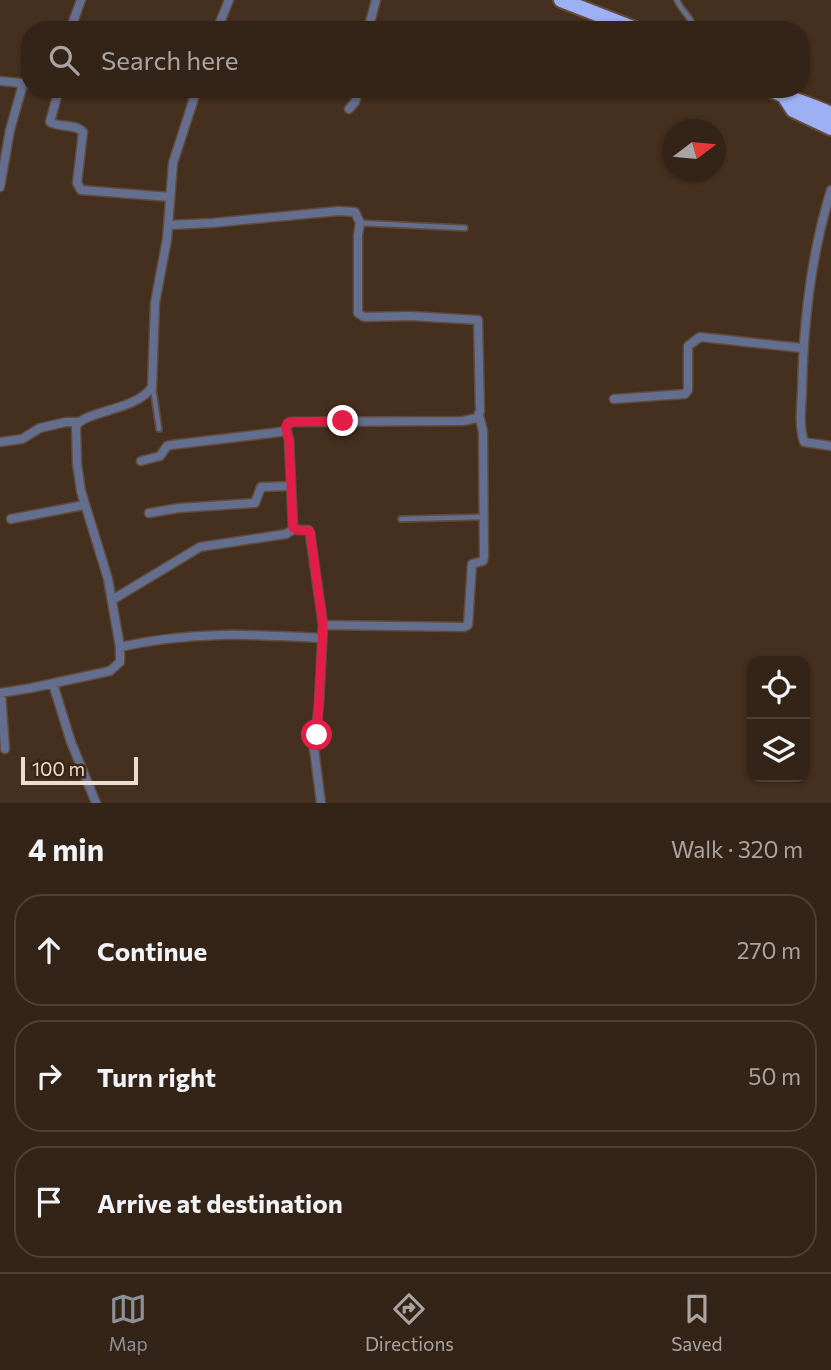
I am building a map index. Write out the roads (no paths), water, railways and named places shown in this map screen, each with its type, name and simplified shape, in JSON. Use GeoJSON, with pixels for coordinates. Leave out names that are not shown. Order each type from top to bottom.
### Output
{"type":"FeatureCollection","features":[{"type":"Feature","properties":{"kind":"highway"},"geometry":{"type":"LineString","coordinates":[[561,0],[615,21]]}},
{"type":"Feature","properties":{"kind":"highway"},"geometry":{"type":"LineString","coordinates":[[785,98],[793,110],[831,128]]}},
{"type":"Feature","properties":{"kind":"highway"},"geometry":{"type":"LineString","coordinates":[[795,98],[831,114]]}},
{"type":"Feature","properties":{"kind":"street"},"geometry":{"type":"LineString","coordinates":[[73,21],[81,0]]}},
{"type":"Feature","properties":{"kind":"street"},"geometry":{"type":"LineString","coordinates":[[221,21],[229,0]]}},
{"type":"Feature","properties":{"kind":"street"},"geometry":{"type":"LineString","coordinates":[[370,21],[376,0]]}},
{"type":"Feature","properties":{"kind":"street"},"geometry":{"type":"LineString","coordinates":[[0,81],[21,83]]}},
{"type":"Feature","properties":{"kind":"street"},"geometry":{"type":"LineString","coordinates":[[0,187],[10,130],[22,98]]}},
{"type":"Feature","properties":{"kind":"street"},"geometry":{"type":"LineString","coordinates":[[57,98],[50,122],[79,128],[83,132],[78,183],[81,190],[170,197]]}},
{"type":"Feature","properties":{"kind":"street"},"geometry":{"type":"LineString","coordinates":[[0,442],[22,439],[40,428],[78,422],[119,408],[142,398],[152,387],[155,303],[169,225],[175,154],[194,98]]}},
{"type":"Feature","properties":{"kind":"street"},"geometry":{"type":"LineString","coordinates":[[349,109],[356,98]]}},
{"type":"Feature","properties":{"kind":"street"},"geometry":{"type":"LineString","coordinates":[[831,190],[820,235],[802,348],[802,438],[808,444],[831,446]]}},
{"type":"Feature","properties":{"kind":"street"},"geometry":{"type":"LineString","coordinates":[[169,225],[350,211],[358,215],[360,223],[358,313],[364,317],[411,316],[478,320],[479,415],[483,431],[484,557],[483,561],[472,564],[467,626],[323,625]]}},
{"type":"Feature","properties":{"kind":"street"},"geometry":{"type":"LineString","coordinates":[[614,399],[685,394],[688,390],[688,346],[700,337],[802,348]]}},
{"type":"Feature","properties":{"kind":"street"},"geometry":{"type":"LineString","coordinates":[[294,529],[287,423],[463,421],[477,418],[479,415]]}},
{"type":"Feature","properties":{"kind":"street"},"geometry":{"type":"LineString","coordinates":[[5,749],[1,693],[110,671],[120,662],[120,647],[108,579],[84,505],[77,464],[78,422]]}},
{"type":"Feature","properties":{"kind":"street"},"geometry":{"type":"LineString","coordinates":[[141,461],[160,456],[171,444],[286,429]]}},
{"type":"Feature","properties":{"kind":"street"},"geometry":{"type":"LineString","coordinates":[[149,513],[179,508],[256,503],[261,487],[290,486]]}},
{"type":"Feature","properties":{"kind":"street"},"geometry":{"type":"LineString","coordinates":[[11,519],[84,505]]}},
{"type":"Feature","properties":{"kind":"street"},"geometry":{"type":"LineString","coordinates":[[112,600],[200,547],[286,534],[294,529],[308,530],[323,625],[318,725],[314,749],[321,803]]}},
{"type":"Feature","properties":{"kind":"street"},"geometry":{"type":"LineString","coordinates":[[120,647],[171,638],[229,633],[322,638]]}},
{"type":"Feature","properties":{"kind":"street"},"geometry":{"type":"LineString","coordinates":[[53,684],[71,742],[96,803]]}},
{"type":"Feature","properties":{"kind":"lane"},"geometry":{"type":"LineString","coordinates":[[677,0],[691,21]]}},
{"type":"Feature","properties":{"kind":"lane"},"geometry":{"type":"LineString","coordinates":[[360,223],[465,228]]}},
{"type":"Feature","properties":{"kind":"lane"},"geometry":{"type":"LineString","coordinates":[[152,387],[159,429]]}},
{"type":"Feature","properties":{"kind":"lane"},"geometry":{"type":"LineString","coordinates":[[401,519],[484,517]]}}]}
